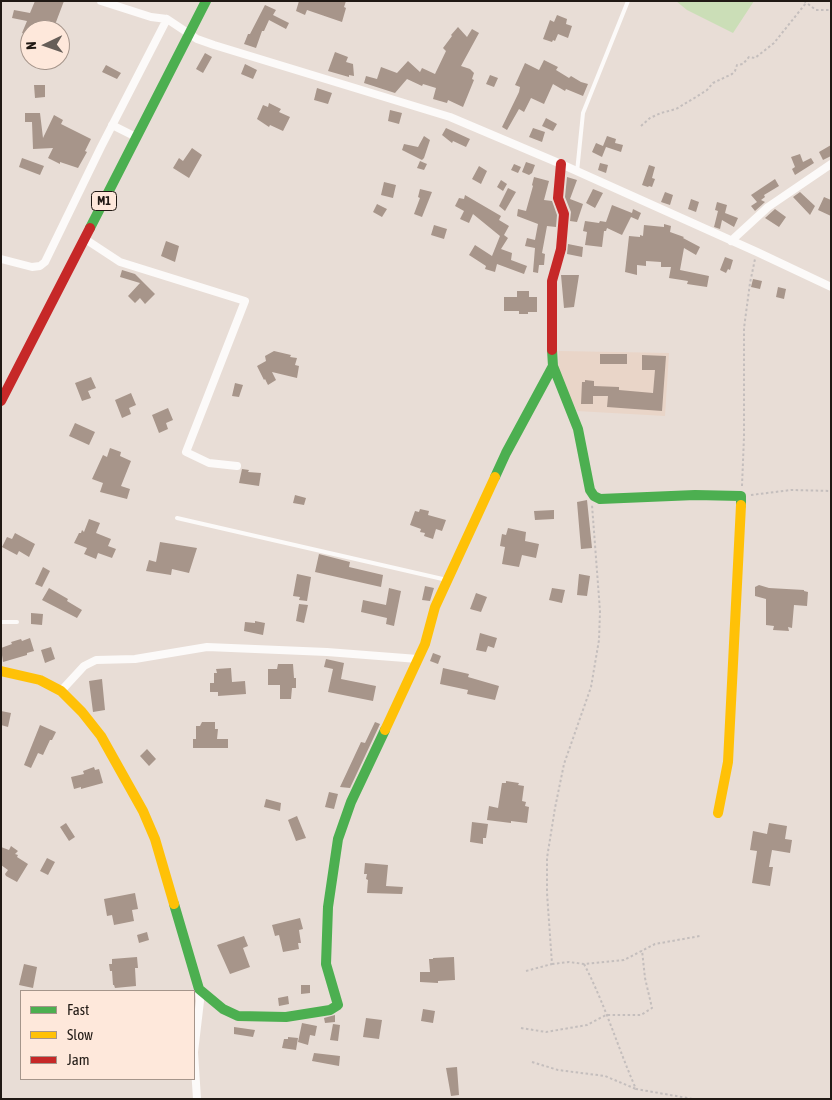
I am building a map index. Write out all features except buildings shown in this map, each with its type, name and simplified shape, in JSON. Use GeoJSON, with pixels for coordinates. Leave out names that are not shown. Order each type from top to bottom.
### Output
{"type":"FeatureCollection","features":[{"type":"Feature","properties":{"kind":"main road","name":"M1"},"geometry":{"type":"LineString","coordinates":[[1,401],[206,1]]}},
{"type":"Feature","properties":{"kind":"main road"},"geometry":{"type":"LineString","coordinates":[[561,164],[558,198],[564,214],[561,249],[552,281],[553,366],[574,415],[590,490],[594,496],[600,499],[695,495],[741,496],[728,762],[718,812]]}},
{"type":"Feature","properties":{"kind":"main road"},"geometry":{"type":"LineString","coordinates":[[1,671],[40,680],[61,691],[82,712],[100,736],[149,824],[175,903],[199,989],[223,1009],[238,1016],[286,1017],[330,1010],[338,1006],[326,964],[328,907],[338,839],[351,802],[426,644],[434,607],[506,453],[553,366]]}},
{"type":"Feature","properties":{"kind":"street"},"geometry":{"type":"LineString","coordinates":[[101,1],[151,17],[167,19],[198,39],[214,46],[450,118],[561,164],[831,287]]}},
{"type":"Feature","properties":{"kind":"street"},"geometry":{"type":"LineString","coordinates":[[1,259],[32,267],[40,266],[45,262],[112,125],[167,19]]}},
{"type":"Feature","properties":{"kind":"street"},"geometry":{"type":"LineString","coordinates":[[112,125],[136,137]]}},
{"type":"Feature","properties":{"kind":"street"},"geometry":{"type":"LineString","coordinates":[[731,241],[768,207],[831,164]]}},
{"type":"Feature","properties":{"kind":"street"},"geometry":{"type":"LineString","coordinates":[[85,238],[120,262],[245,301],[186,452],[209,463],[237,466]]}},
{"type":"Feature","properties":{"kind":"street"},"geometry":{"type":"LineString","coordinates":[[61,691],[84,666],[96,660],[135,659],[207,647],[327,652],[418,659]]}},
{"type":"Feature","properties":{"kind":"street"},"geometry":{"type":"LineString","coordinates":[[195,1043],[200,1000],[199,989]]}},
{"type":"Feature","properties":{"kind":"street"},"geometry":{"type":"LineString","coordinates":[[195,1076],[196,1099]]}},
{"type":"Feature","properties":{"kind":"lane"},"geometry":{"type":"LineString","coordinates":[[577,172],[583,113],[628,1]]}},
{"type":"Feature","properties":{"kind":"lane"},"geometry":{"type":"LineString","coordinates":[[177,518],[447,580]]}},
{"type":"Feature","properties":{"kind":"lane"},"geometry":{"type":"LineString","coordinates":[[1,622],[17,622]]}},
{"type":"Feature","properties":{"kind":"path"},"geometry":{"type":"LineString","coordinates":[[641,126],[650,118],[676,109],[707,90],[713,83],[732,74],[737,65],[743,64],[749,57],[755,58],[774,43],[805,2],[816,10],[831,10]]}},
{"type":"Feature","properties":{"kind":"path"},"geometry":{"type":"LineString","coordinates":[[757,252],[750,283],[744,328],[744,438],[741,496],[791,490],[831,491]]}},
{"type":"Feature","properties":{"kind":"path"},"geometry":{"type":"LineString","coordinates":[[552,964],[547,893],[547,858],[564,764],[591,687],[599,640],[600,611],[592,503],[594,496]]}},
{"type":"Feature","properties":{"kind":"path"},"geometry":{"type":"LineString","coordinates":[[526,971],[552,964],[569,962],[584,964],[624,960],[655,944],[700,936]]}},
{"type":"Feature","properties":{"kind":"path"},"geometry":{"type":"LineString","coordinates":[[521,1028],[546,1032],[587,1025],[606,1016],[641,1015],[652,1008],[645,978],[642,950]]}},
{"type":"Feature","properties":{"kind":"path"},"geometry":{"type":"LineString","coordinates":[[584,964],[596,986],[606,1016],[636,1089]]}},
{"type":"Feature","properties":{"kind":"path"},"geometry":{"type":"LineString","coordinates":[[532,1062],[558,1070],[605,1076],[636,1089],[693,1099]]}},
{"type":"Feature","properties":{"kind":"shaded area"},"geometry":{"type":"Polygon","coordinates":[[[559,351],[669,353],[665,416],[577,411],[558,372],[559,351]]]}},
{"type":"Feature","properties":{"kind":"green space"},"geometry":{"type":"Polygon","coordinates":[[[676,1],[754,1],[733,33],[687,10],[676,1]]]}},
{"type":"Feature","properties":{"kind":"traffic: fast"},"geometry":{"type":"LineString","coordinates":[[90,228],[206,1]]}},
{"type":"Feature","properties":{"kind":"traffic: fast"},"geometry":{"type":"LineString","coordinates":[[552,350],[553,366],[578,429],[590,490],[594,496],[600,499],[695,495],[741,496],[741,505]]}},
{"type":"Feature","properties":{"kind":"traffic: fast"},"geometry":{"type":"LineString","coordinates":[[495,477],[553,366]]}},
{"type":"Feature","properties":{"kind":"traffic: fast"},"geometry":{"type":"LineString","coordinates":[[174,904],[199,989],[223,1009],[238,1016],[286,1017],[330,1010],[338,1005],[326,964],[328,907],[338,839],[351,802],[385,730]]}},
{"type":"Feature","properties":{"kind":"traffic: slow"},"geometry":{"type":"LineString","coordinates":[[385,730],[425,644],[435,607],[495,477]]}},
{"type":"Feature","properties":{"kind":"traffic: slow"},"geometry":{"type":"LineString","coordinates":[[718,813],[728,762],[741,505]]}},
{"type":"Feature","properties":{"kind":"traffic: slow"},"geometry":{"type":"LineString","coordinates":[[1,671],[40,680],[61,691],[82,712],[101,736],[143,811],[155,839],[174,904]]}},
{"type":"Feature","properties":{"kind":"traffic: jam"},"geometry":{"type":"LineString","coordinates":[[552,350],[552,281],[561,249],[564,214],[558,198],[561,164]]}},
{"type":"Feature","properties":{"kind":"traffic: jam"},"geometry":{"type":"LineString","coordinates":[[1,401],[90,228]]}}]}
